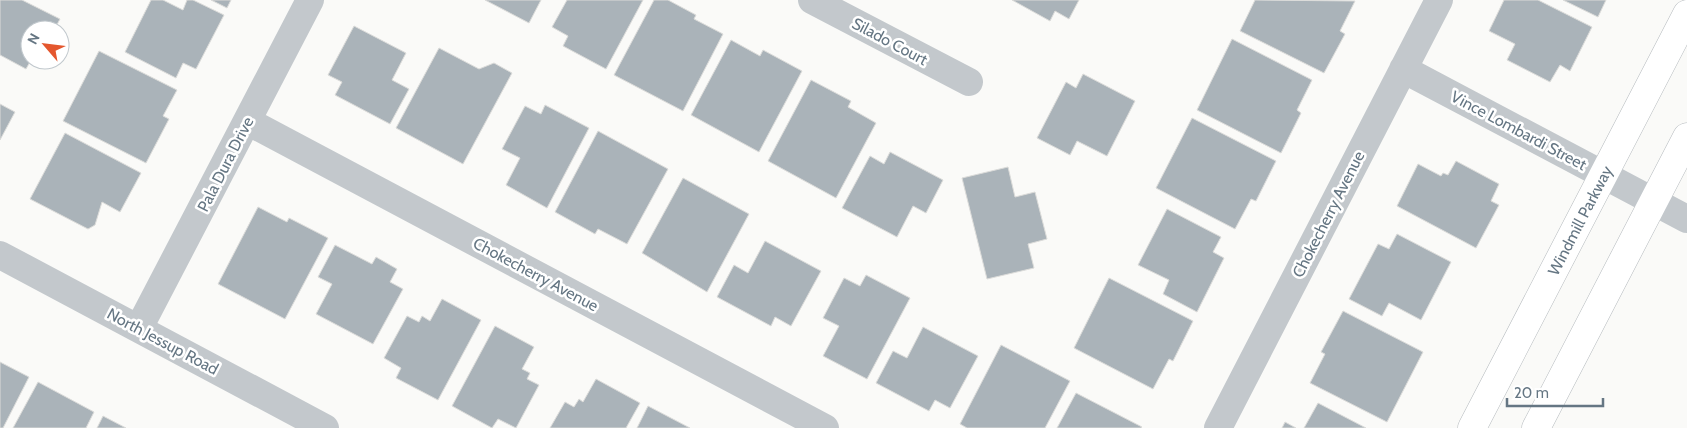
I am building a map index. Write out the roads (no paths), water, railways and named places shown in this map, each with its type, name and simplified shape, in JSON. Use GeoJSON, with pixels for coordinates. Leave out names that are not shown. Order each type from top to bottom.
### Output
{"type":"FeatureCollection","features":[{"type":"Feature","properties":{"kind":"main road","name":"Windmill Parkway"},"geometry":{"type":"LineString","coordinates":[[1472,428],[1687,14]]}},
{"type":"Feature","properties":{"kind":"main road"},"geometry":{"type":"LineString","coordinates":[[1536,428],[1687,137]]}},
{"type":"Feature","properties":{"kind":"street","name":"Pala Dura Drive"},"geometry":{"type":"LineString","coordinates":[[139,328],[310,0]]}},
{"type":"Feature","properties":{"kind":"street","name":"Silado Court"},"geometry":{"type":"LineString","coordinates":[[812,0],[969,82]]}},
{"type":"Feature","properties":{"kind":"street","name":"Chokecherry Avenue"},"geometry":{"type":"LineString","coordinates":[[1218,428],[1439,0]]}},
{"type":"Feature","properties":{"kind":"street","name":"Vince Lombardi Street"},"geometry":{"type":"LineString","coordinates":[[1404,69],[1687,219]]}},
{"type":"Feature","properties":{"kind":"street","name":"Chokecherry Avenue"},"geometry":{"type":"LineString","coordinates":[[247,121],[825,428]]}},
{"type":"Feature","properties":{"kind":"street","name":"North Jessup Road"},"geometry":{"type":"LineString","coordinates":[[0,255],[325,428]]}}]}
